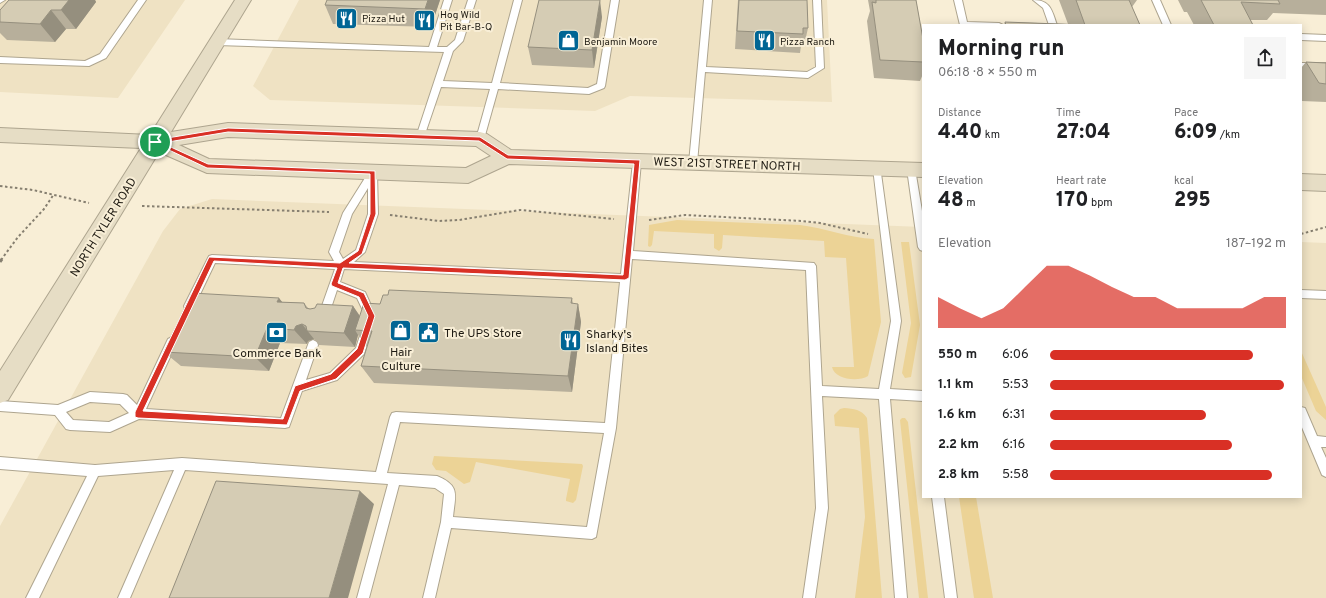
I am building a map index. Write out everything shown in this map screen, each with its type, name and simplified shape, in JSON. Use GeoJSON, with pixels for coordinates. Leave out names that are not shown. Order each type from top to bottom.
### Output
{"type":"FeatureCollection","features":[{"type":"Feature","properties":{"kind":"main road","name":"NORTH TYLER ROAD"},"geometry":{"type":"LineString","coordinates":[[0,392],[243,0]]}},
{"type":"Feature","properties":{"kind":"main road","name":"WEST 21ST STREET NORTH"},"geometry":{"type":"LineString","coordinates":[[0,135],[155,142],[228,130],[480,139]]}},
{"type":"Feature","properties":{"kind":"main road"},"geometry":{"type":"LineString","coordinates":[[480,139],[507,157]]}},
{"type":"Feature","properties":{"kind":"main road","name":"WEST 21ST STREET NORTH"},"geometry":{"type":"LineString","coordinates":[[155,142],[207,166],[468,176],[507,157],[917,170]]}},
{"type":"Feature","properties":{"kind":"main road"},"geometry":{"type":"LineString","coordinates":[[1302,182],[1326,183]]}},
{"type":"Feature","properties":{"kind":"lane"},"geometry":{"type":"LineString","coordinates":[[0,60],[86,64],[103,56],[142,0]]}},
{"type":"Feature","properties":{"kind":"lane"},"geometry":{"type":"LineString","coordinates":[[432,49],[448,0]]}},
{"type":"Feature","properties":{"kind":"lane"},"geometry":{"type":"LineString","coordinates":[[420,137],[449,50],[458,41],[472,0]]}},
{"type":"Feature","properties":{"kind":"lane"},"geometry":{"type":"LineString","coordinates":[[480,139],[518,0]]}},
{"type":"Feature","properties":{"kind":"lane"},"geometry":{"type":"LineString","coordinates":[[438,84],[589,91],[601,86],[615,0]]}},
{"type":"Feature","properties":{"kind":"lane"},"geometry":{"type":"LineString","coordinates":[[693,163],[708,0]]}},
{"type":"Feature","properties":{"kind":"lane"},"geometry":{"type":"LineString","coordinates":[[701,69],[808,75],[820,68],[817,0]]}},
{"type":"Feature","properties":{"kind":"lane"},"geometry":{"type":"LineString","coordinates":[[958,0],[964,24]]}},
{"type":"Feature","properties":{"kind":"lane"},"geometry":{"type":"LineString","coordinates":[[1037,0],[1043,3],[1047,8],[1053,24]]}},
{"type":"Feature","properties":{"kind":"lane"},"geometry":{"type":"LineString","coordinates":[[1156,0],[1167,24]]}},
{"type":"Feature","properties":{"kind":"lane"},"geometry":{"type":"LineString","coordinates":[[1302,37],[1326,38]]}},
{"type":"Feature","properties":{"kind":"lane"},"geometry":{"type":"LineString","coordinates":[[218,42],[449,50]]}},
{"type":"Feature","properties":{"kind":"lane"},"geometry":{"type":"LineString","coordinates":[[1302,66],[1326,66]]}},
{"type":"Feature","properties":{"kind":"lane"},"geometry":{"type":"LineString","coordinates":[[446,522],[592,532],[610,428],[638,162]]}},
{"type":"Feature","properties":{"kind":"lane"},"geometry":{"type":"LineString","coordinates":[[877,168],[896,321],[884,394],[901,598]]}},
{"type":"Feature","properties":{"kind":"lane"},"geometry":{"type":"LineString","coordinates":[[917,170],[922,234]]}},
{"type":"Feature","properties":{"kind":"lane"},"geometry":{"type":"LineString","coordinates":[[341,265],[334,252],[348,213],[373,172]]}},
{"type":"Feature","properties":{"kind":"lane"},"geometry":{"type":"LineString","coordinates":[[322,318],[341,265],[360,252],[373,214],[373,172]]}},
{"type":"Feature","properties":{"kind":"lane"},"geometry":{"type":"LineString","coordinates":[[628,255],[811,266],[822,508],[809,598]]}},
{"type":"Feature","properties":{"kind":"lane"},"geometry":{"type":"LineString","coordinates":[[185,315],[212,259],[625,278]]}},
{"type":"Feature","properties":{"kind":"lane"},"geometry":{"type":"LineString","coordinates":[[297,388],[333,377],[360,351],[371,316],[361,295],[334,284]]}},
{"type":"Feature","properties":{"kind":"lane"},"geometry":{"type":"LineString","coordinates":[[1302,294],[1326,296]]}},
{"type":"Feature","properties":{"kind":"lane"},"geometry":{"type":"LineString","coordinates":[[138,414],[178,330]]}},
{"type":"Feature","properties":{"kind":"lane"},"geometry":{"type":"LineString","coordinates":[[58,410],[70,425],[102,427],[110,427],[138,414],[285,423],[313,345]]}},
{"type":"Feature","properties":{"kind":"lane"},"geometry":{"type":"LineString","coordinates":[[817,391],[922,396]]}},
{"type":"Feature","properties":{"kind":"lane"},"geometry":{"type":"LineString","coordinates":[[0,406],[58,410],[90,397],[123,399],[138,414]]}},
{"type":"Feature","properties":{"kind":"lane"},"geometry":{"type":"LineString","coordinates":[[1302,416],[1326,471]]}},
{"type":"Feature","properties":{"kind":"lane"},"geometry":{"type":"LineString","coordinates":[[380,478],[396,417],[610,428]]}},
{"type":"Feature","properties":{"kind":"lane"},"geometry":{"type":"LineString","coordinates":[[1313,441],[1326,442]]}},
{"type":"Feature","properties":{"kind":"lane"},"geometry":{"type":"LineString","coordinates":[[0,463],[95,470],[182,464],[437,482],[450,491],[446,522],[429,598]]}},
{"type":"Feature","properties":{"kind":"lane"},"geometry":{"type":"LineString","coordinates":[[124,598],[182,464]]}},
{"type":"Feature","properties":{"kind":"lane"},"geometry":{"type":"LineString","coordinates":[[32,598],[95,470]]}},
{"type":"Feature","properties":{"kind":"lane"},"geometry":{"type":"LineString","coordinates":[[363,598],[395,479]]}},
{"type":"Feature","properties":{"kind":"lane"},"geometry":{"type":"LineString","coordinates":[[938,498],[951,598]]}},
{"type":"Feature","properties":{"kind":"path"},"geometry":{"type":"LineString","coordinates":[[0,186],[10,186],[54,194],[84,203],[348,213]]}},
{"type":"Feature","properties":{"kind":"path"},"geometry":{"type":"LineString","coordinates":[[0,262],[18,237],[44,209],[54,194]]}},
{"type":"Feature","properties":{"kind":"path"},"geometry":{"type":"LineString","coordinates":[[373,214],[439,221],[459,220],[520,210],[632,220],[650,220],[685,215],[801,221],[820,223],[864,234],[886,234]]}},
{"type":"Feature","properties":{"kind":"path"},"geometry":{"type":"LineString","coordinates":[[1302,234],[1326,227]]}},
{"type":"Feature","properties":{"kind":"shaded area"},"geometry":{"type":"Polygon","coordinates":[[[0,0],[185,0],[118,98],[0,92],[0,0]]]}},
{"type":"Feature","properties":{"kind":"shaded area"},"geometry":{"type":"Polygon","coordinates":[[[299,0],[827,0],[832,102],[630,96],[595,111],[270,100],[253,86],[299,0]]]}},
{"type":"Feature","properties":{"kind":"shaded area"},"geometry":{"type":"Polygon","coordinates":[[[212,199],[922,227],[922,498],[1302,498],[1302,242],[1326,243],[1326,598],[0,598],[0,526],[163,231],[180,209],[212,199]]]}},
{"type":"Feature","properties":{"kind":"shaded area"},"geometry":{"type":"Polygon","coordinates":[[[677,220],[800,225],[855,237],[874,239],[881,322],[868,376],[859,379],[847,379],[837,375],[832,367],[854,367],[846,258],[825,257],[824,241],[723,235],[722,248],[719,251],[714,248],[714,234],[654,231],[652,245],[650,247],[648,246],[649,225],[677,220]]]}},
{"type":"Feature","properties":{"kind":"shaded area"},"geometry":{"type":"Polygon","coordinates":[[[901,242],[909,242],[920,325],[911,377],[905,378],[902,373],[911,323],[901,242]]]}},
{"type":"Feature","properties":{"kind":"shaded area"},"geometry":{"type":"Polygon","coordinates":[[[1302,353],[1326,407],[1326,420],[1316,411],[1302,378],[1302,353]]]}},
{"type":"Feature","properties":{"kind":"shaded area"},"geometry":{"type":"Polygon","coordinates":[[[844,408],[860,411],[867,418],[882,598],[855,598],[865,517],[859,428],[835,426],[834,415],[840,409],[844,408]]]}},
{"type":"Feature","properties":{"kind":"shaded area"},"geometry":{"type":"Polygon","coordinates":[[[905,418],[908,422],[928,598],[919,598],[900,420],[905,418]]]}},
{"type":"Feature","properties":{"kind":"shaded area"},"geometry":{"type":"Polygon","coordinates":[[[434,456],[582,464],[583,466],[576,500],[573,503],[566,501],[570,479],[476,462],[470,482],[464,484],[446,471],[436,470],[432,464],[434,456]]]}},
{"type":"Feature","properties":{"kind":"shaded area"},"geometry":{"type":"Polygon","coordinates":[[[959,498],[976,498],[993,598],[974,598],[959,498]]]}},
{"type":"Feature","properties":{"kind":"building"},"geometry":{"type":"Polygon","coordinates":[[[9,0],[69,0],[61,10],[51,10],[40,24],[0,22],[0,10],[9,0]]]}},
{"type":"Feature","properties":{"kind":"building"},"geometry":{"type":"Polygon","coordinates":[[[327,0],[428,0],[425,9],[325,5],[327,0]]]}},
{"type":"Feature","properties":{"kind":"building"},"geometry":{"type":"Polygon","coordinates":[[[539,0],[600,0],[592,50],[528,47],[539,0]]]}},
{"type":"Feature","properties":{"kind":"building"},"geometry":{"type":"Polygon","coordinates":[[[739,0],[807,0],[808,28],[803,28],[803,34],[737,31],[739,0]]]}},
{"type":"Feature","properties":{"kind":"building"},"geometry":{"type":"Polygon","coordinates":[[[876,0],[916,0],[922,33],[922,62],[880,60],[872,2],[876,3],[876,0]]]}},
{"type":"Feature","properties":{"kind":"building"},"geometry":{"type":"Polygon","coordinates":[[[1076,0],[1129,0],[1140,24],[1085,24],[1076,0]]]}},
{"type":"Feature","properties":{"kind":"building"},"geometry":{"type":"Polygon","coordinates":[[[1201,0],[1278,0],[1280,4],[1241,2],[1252,24],[1213,24],[1201,0]]]}},
{"type":"Feature","properties":{"kind":"building"},"geometry":{"type":"Polygon","coordinates":[[[1005,22],[1058,24],[1006,24],[1005,22]]]}},
{"type":"Feature","properties":{"kind":"building"},"geometry":{"type":"Polygon","coordinates":[[[1306,62],[1326,63],[1326,84],[1319,83],[1306,62]]]}},
{"type":"Feature","properties":{"kind":"building"},"geometry":{"type":"Polygon","coordinates":[[[389,290],[572,298],[571,303],[578,304],[568,376],[361,366],[372,331],[355,330],[364,303],[380,304],[383,295],[388,295],[389,290]]]}},
{"type":"Feature","properties":{"kind":"building"},"geometry":{"type":"Polygon","coordinates":[[[192,293],[279,298],[277,302],[304,303],[306,308],[310,309],[315,308],[317,304],[353,306],[344,333],[307,331],[306,326],[302,324],[296,326],[294,330],[267,328],[255,357],[164,352],[192,293]]]}},
{"type":"Feature","properties":{"kind":"building"},"geometry":{"type":"Polygon","coordinates":[[[216,481],[360,491],[329,598],[169,598],[216,481]]]}},
{"type":"Feature","properties":{"kind":"place","name":"Pizza Hut"},"geometry":{"type":"Point","coordinates":[347,18]}},
{"type":"Feature","properties":{"kind":"place","name":"Hog Wild Pit Bar-B-Q"},"geometry":{"type":"Point","coordinates":[424,20]}},
{"type":"Feature","properties":{"kind":"place","name":"Benjamin Moore"},"geometry":{"type":"Point","coordinates":[568,41]}},
{"type":"Feature","properties":{"kind":"place","name":"Pizza Ranch"},"geometry":{"type":"Point","coordinates":[765,41]}},
{"type":"Feature","properties":{"kind":"place","name":"Hair Culture"},"geometry":{"type":"Point","coordinates":[401,331]}},
{"type":"Feature","properties":{"kind":"place","name":"Commerce Bank"},"geometry":{"type":"Point","coordinates":[277,332]}},
{"type":"Feature","properties":{"kind":"place","name":"The UPS Store"},"geometry":{"type":"Point","coordinates":[429,333]}},
{"type":"Feature","properties":{"kind":"place","name":"Sharky's Island Bites"},"geometry":{"type":"Point","coordinates":[570,341]}},
{"type":"Feature","properties":{"kind":"route"},"geometry":{"type":"LineString","coordinates":[[155,142],[207,166],[373,172],[373,214],[360,252],[341,265],[212,259],[138,414],[285,423],[297,388],[333,377],[360,351],[371,316],[361,295],[334,284],[341,265],[625,278],[638,162],[507,157],[480,139],[228,130],[155,142]]}}]}
